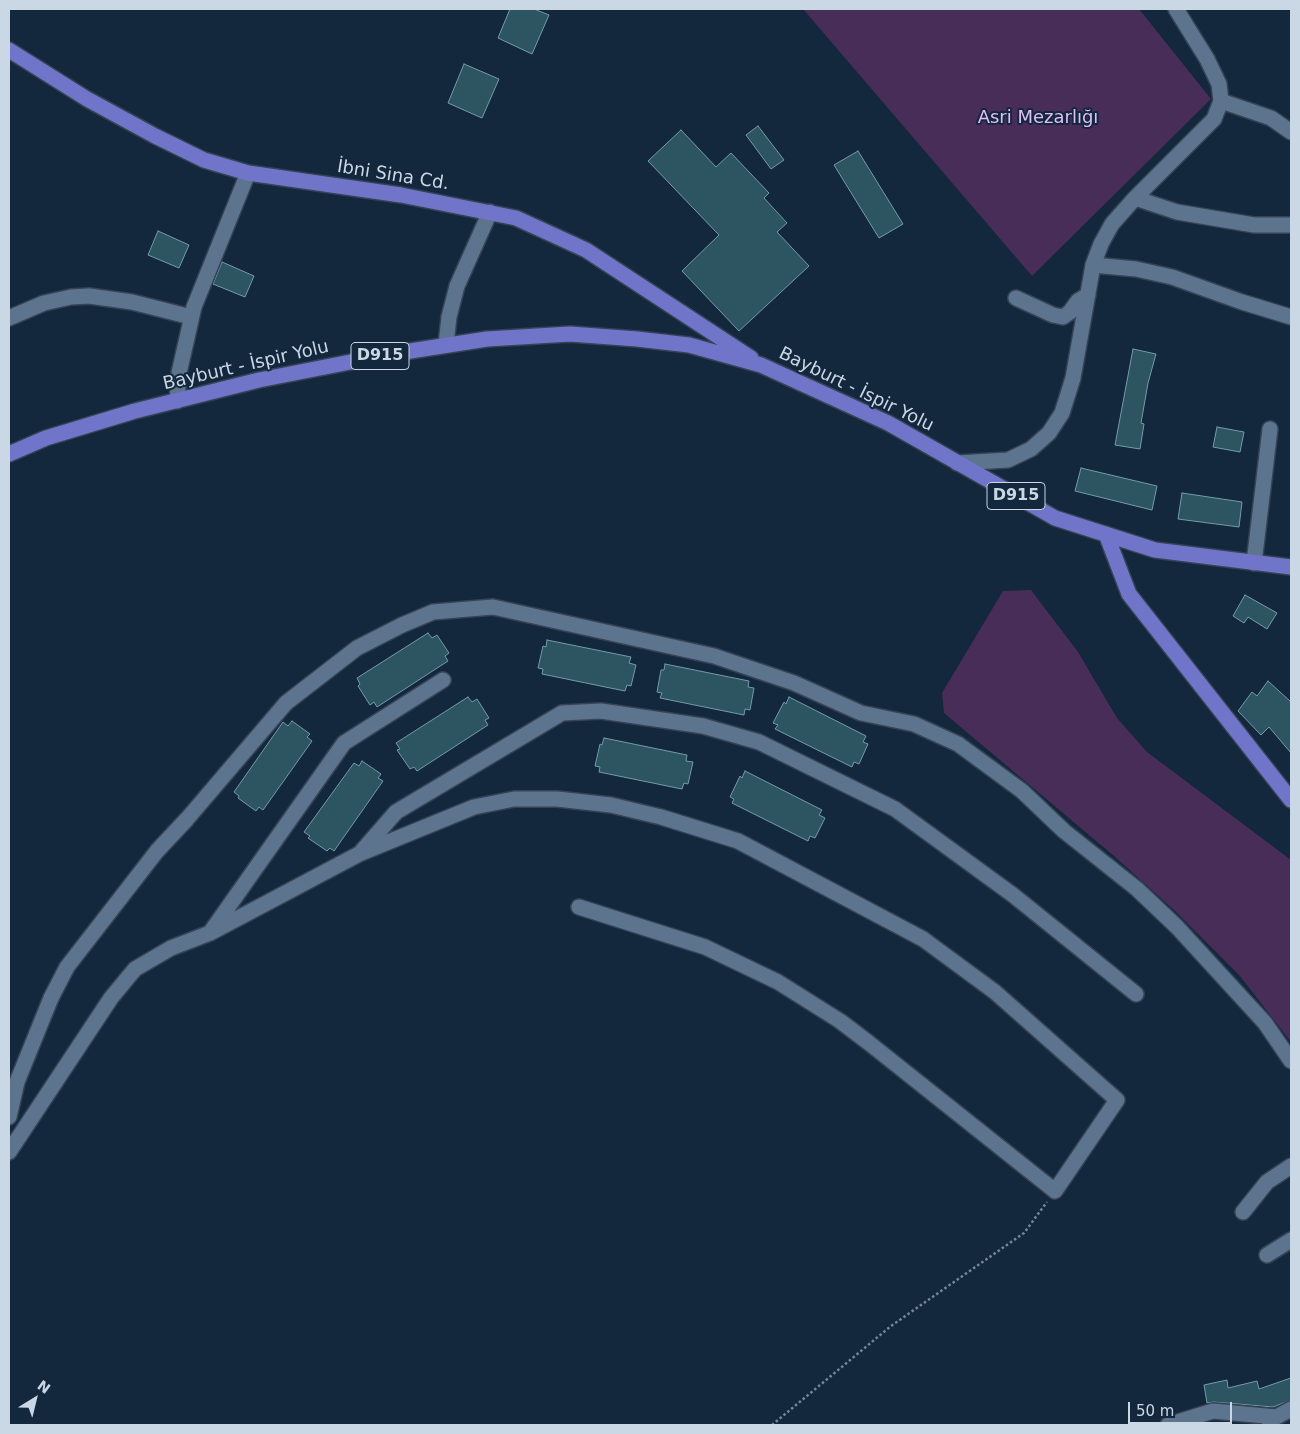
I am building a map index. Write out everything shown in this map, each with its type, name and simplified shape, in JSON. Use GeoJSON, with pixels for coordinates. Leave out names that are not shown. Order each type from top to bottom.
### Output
{"type":"FeatureCollection","features":[{"type":"Feature","properties":{"kind":"main road","name":"İbni Sina Cd."},"geometry":{"type":"LineString","coordinates":[[9,50],[87,99],[154,136],[204,160],[248,173],[401,195],[516,218],[586,250],[761,365]]}},
{"type":"Feature","properties":{"kind":"main road","name":"Bayburt - İspir Yolu"},"geometry":{"type":"LineString","coordinates":[[9,454],[60,433],[259,380],[446,344],[570,334],[599,336],[689,346],[761,365],[888,424],[1055,518],[1156,550],[1291,567]]}},
{"type":"Feature","properties":{"kind":"main road"},"geometry":{"type":"LineString","coordinates":[[1106,534],[1129,594],[1291,800]]}},
{"type":"Feature","properties":{"kind":"street"},"geometry":{"type":"LineString","coordinates":[[957,463],[1008,460],[1031,449],[1050,434],[1062,413],[1073,378],[1093,265],[1101,244],[1112,224],[1135,198],[1214,119],[1221,101],[1219,84],[1207,59],[1176,9]]}},
{"type":"Feature","properties":{"kind":"street"},"geometry":{"type":"LineString","coordinates":[[1221,101],[1251,109],[1271,118],[1291,132]]}},
{"type":"Feature","properties":{"kind":"street"},"geometry":{"type":"LineString","coordinates":[[177,401],[179,373],[191,317],[248,173]]}},
{"type":"Feature","properties":{"kind":"street"},"geometry":{"type":"LineString","coordinates":[[1135,198],[1177,212],[1254,224],[1291,225]]}},
{"type":"Feature","properties":{"kind":"street"},"geometry":{"type":"LineString","coordinates":[[446,344],[449,317],[457,286],[490,212]]}},
{"type":"Feature","properties":{"kind":"street"},"geometry":{"type":"LineString","coordinates":[[1093,265],[1136,268],[1172,277],[1291,317]]}},
{"type":"Feature","properties":{"kind":"street"},"geometry":{"type":"LineString","coordinates":[[1016,298],[1053,316],[1063,317],[1070,312],[1082,297],[1088,295]]}},
{"type":"Feature","properties":{"kind":"street"},"geometry":{"type":"LineString","coordinates":[[9,318],[44,303],[71,297],[88,296],[132,302],[191,317]]}},
{"type":"Feature","properties":{"kind":"street"},"geometry":{"type":"LineString","coordinates":[[1254,562],[1270,429]]}},
{"type":"Feature","properties":{"kind":"street"},"geometry":{"type":"LineString","coordinates":[[9,1117],[17,1082],[51,998],[66,967],[157,850],[187,819],[286,704],[357,648],[402,625],[433,612],[493,607],[550,618],[714,656],[794,682],[861,713],[914,724],[958,744],[1022,791],[1064,832],[1137,889],[1177,927],[1265,1023],[1291,1061]]}},
{"type":"Feature","properties":{"kind":"street"},"geometry":{"type":"LineString","coordinates":[[210,933],[344,743],[443,680]]}},
{"type":"Feature","properties":{"kind":"street"},"geometry":{"type":"LineString","coordinates":[[359,854],[396,812],[562,713],[602,711],[703,726],[759,742],[895,809],[1013,895],[1136,994]]}},
{"type":"Feature","properties":{"kind":"street"},"geometry":{"type":"LineString","coordinates":[[9,1152],[111,998],[135,969],[171,948],[210,933],[359,854],[474,807],[514,799],[557,799],[611,805],[661,817],[738,841],[923,939],[995,992],[1117,1100],[1055,1191],[869,1043],[786,986],[705,947],[579,907]]}},
{"type":"Feature","properties":{"kind":"street"},"geometry":{"type":"LineString","coordinates":[[1243,1212],[1267,1182],[1291,1166]]}},
{"type":"Feature","properties":{"kind":"street"},"geometry":{"type":"LineString","coordinates":[[1267,1254],[1291,1240]]}},
{"type":"Feature","properties":{"kind":"street"},"geometry":{"type":"LineString","coordinates":[[1168,1425],[1213,1411],[1270,1421],[1291,1410]]}},
{"type":"Feature","properties":{"kind":"path"},"geometry":{"type":"LineString","coordinates":[[772,1425],[891,1326],[1024,1233],[1055,1191]]}},
{"type":"Feature","properties":{"kind":"green space","name":"Asri Mezarlığı"},"geometry":{"type":"Polygon","coordinates":[[[803,9],[1139,9],[1211,99],[1032,276],[803,9]]]}},
{"type":"Feature","properties":{"kind":"green space"},"geometry":{"type":"Polygon","coordinates":[[[1031,590],[1078,652],[1117,718],[1147,752],[1291,860],[1291,1042],[1240,976],[1174,910],[1114,856],[944,713],[942,693],[1003,591],[1031,590]]]}},
{"type":"Feature","properties":{"kind":"building"},"geometry":{"type":"Polygon","coordinates":[[[510,9],[534,9],[549,15],[532,54],[498,38],[510,9]]]}},
{"type":"Feature","properties":{"kind":"building"},"geometry":{"type":"Polygon","coordinates":[[[464,64],[499,79],[482,118],[448,103],[464,64]]]}},
{"type":"Feature","properties":{"kind":"building"},"geometry":{"type":"Polygon","coordinates":[[[758,126],[784,160],[771,169],[746,135],[758,126]]]}},
{"type":"Feature","properties":{"kind":"building"},"geometry":{"type":"Polygon","coordinates":[[[681,130],[716,167],[731,153],[769,193],[764,198],[787,223],[777,232],[809,266],[739,331],[682,271],[719,235],[648,161],[681,130]]]}},
{"type":"Feature","properties":{"kind":"building"},"geometry":{"type":"Polygon","coordinates":[[[858,151],[903,224],[879,238],[834,165],[858,151]]]}},
{"type":"Feature","properties":{"kind":"building"},"geometry":{"type":"Polygon","coordinates":[[[158,231],[189,245],[179,268],[148,255],[158,231]]]}},
{"type":"Feature","properties":{"kind":"building"},"geometry":{"type":"Polygon","coordinates":[[[222,262],[254,276],[245,297],[213,284],[222,262]]]}},
{"type":"Feature","properties":{"kind":"building"},"geometry":{"type":"Polygon","coordinates":[[[1133,349],[1156,354],[1148,383],[1141,423],[1144,424],[1140,449],[1115,445],[1133,349]]]}},
{"type":"Feature","properties":{"kind":"building"},"geometry":{"type":"Polygon","coordinates":[[[1217,427],[1244,432],[1240,452],[1213,447],[1217,427]]]}},
{"type":"Feature","properties":{"kind":"building"},"geometry":{"type":"Polygon","coordinates":[[[1081,468],[1157,486],[1152,510],[1075,491],[1081,468]]]}},
{"type":"Feature","properties":{"kind":"building"},"geometry":{"type":"Polygon","coordinates":[[[1182,493],[1242,502],[1239,527],[1178,519],[1182,493]]]}},
{"type":"Feature","properties":{"kind":"building"},"geometry":{"type":"Polygon","coordinates":[[[1245,595],[1277,613],[1267,629],[1248,617],[1244,623],[1233,616],[1245,595]]]}},
{"type":"Feature","properties":{"kind":"building"},"geometry":{"type":"Polygon","coordinates":[[[428,633],[432,638],[437,635],[449,653],[445,656],[448,661],[377,707],[374,702],[370,705],[358,686],[360,684],[357,678],[428,633]]]}},
{"type":"Feature","properties":{"kind":"building"},"geometry":{"type":"Polygon","coordinates":[[[547,640],[631,657],[629,663],[636,665],[631,686],[627,685],[625,691],[542,674],[543,669],[538,668],[543,646],[546,647],[547,640]]]}},
{"type":"Feature","properties":{"kind":"building"},"geometry":{"type":"Polygon","coordinates":[[[665,664],[749,681],[748,687],[754,688],[750,710],[745,709],[744,715],[660,698],[662,693],[657,692],[661,670],[664,670],[665,664]]]}},
{"type":"Feature","properties":{"kind":"building"},"geometry":{"type":"Polygon","coordinates":[[[1268,681],[1291,702],[1291,753],[1269,727],[1261,735],[1238,711],[1252,692],[1257,696],[1268,681]]]}},
{"type":"Feature","properties":{"kind":"building"},"geometry":{"type":"Polygon","coordinates":[[[468,697],[472,702],[477,699],[489,718],[485,720],[488,725],[417,771],[414,767],[410,769],[397,750],[400,749],[396,743],[468,697]]]}},
{"type":"Feature","properties":{"kind":"building"},"geometry":{"type":"Polygon","coordinates":[[[789,697],[866,736],[863,742],[868,744],[859,764],[854,762],[852,767],[775,729],[778,725],[773,723],[784,702],[786,704],[789,697]]]}},
{"type":"Feature","properties":{"kind":"building"},"geometry":{"type":"Polygon","coordinates":[[[292,721],[310,734],[307,737],[312,741],[263,810],[259,807],[256,811],[238,798],[239,796],[234,792],[283,722],[288,726],[292,721]]]}},
{"type":"Feature","properties":{"kind":"building"},"geometry":{"type":"Polygon","coordinates":[[[604,738],[687,755],[686,761],[693,762],[688,784],[684,783],[682,789],[599,772],[600,767],[595,766],[600,744],[602,745],[604,738]]]}},
{"type":"Feature","properties":{"kind":"building"},"geometry":{"type":"Polygon","coordinates":[[[362,761],[381,774],[378,778],[383,781],[334,851],[330,848],[327,851],[308,838],[310,836],[304,832],[354,763],[359,766],[362,761]]]}},
{"type":"Feature","properties":{"kind":"building"},"geometry":{"type":"Polygon","coordinates":[[[745,771],[822,810],[819,815],[825,818],[815,838],[810,836],[808,841],[732,803],[734,799],[730,797],[740,776],[742,778],[745,771]]]}},
{"type":"Feature","properties":{"kind":"building"},"geometry":{"type":"Polygon","coordinates":[[[1291,1378],[1291,1400],[1273,1407],[1207,1403],[1204,1385],[1227,1380],[1228,1388],[1257,1381],[1259,1389],[1291,1378]]]}}]}
